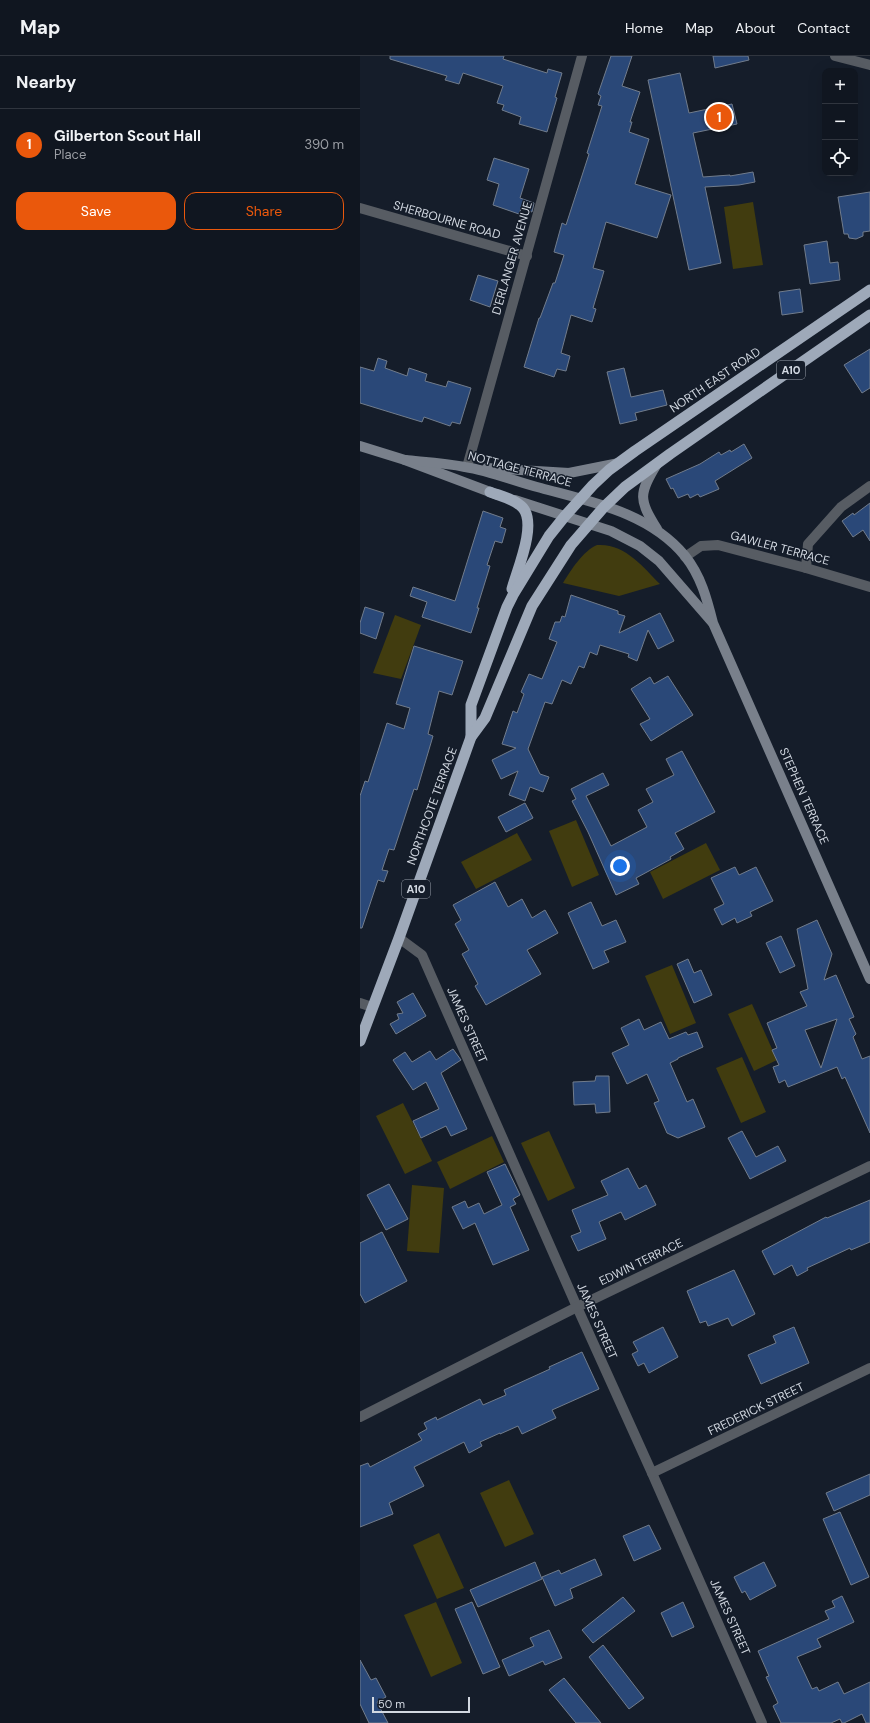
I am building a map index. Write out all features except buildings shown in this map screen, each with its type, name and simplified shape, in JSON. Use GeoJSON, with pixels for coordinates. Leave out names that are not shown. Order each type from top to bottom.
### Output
{"type":"FeatureCollection","features":[{"type":"Feature","properties":{"kind":"highway","name":"NORTH EAST ROAD"},"geometry":{"type":"LineString","coordinates":[[580,498],[619,463],[870,290]]}},
{"type":"Feature","properties":{"kind":"highway","name":"A10"},"geometry":{"type":"LineString","coordinates":[[589,524],[625,487],[657,463],[870,315]]}},
{"type":"Feature","properties":{"kind":"highway"},"geometry":{"type":"LineString","coordinates":[[490,492],[518,504],[526,513],[528,522],[527,539],[507,607]]}},
{"type":"Feature","properties":{"kind":"highway","name":"A10"},"geometry":{"type":"LineString","coordinates":[[565,516],[580,498]]}},
{"type":"Feature","properties":{"kind":"highway","name":"NORTHCOTE TERRACE"},"geometry":{"type":"LineString","coordinates":[[471,737],[471,705],[507,607],[549,536],[565,516]]}},
{"type":"Feature","properties":{"kind":"highway","name":"NORTHCOTE TERRACE"},"geometry":{"type":"LineString","coordinates":[[360,1041],[399,938],[471,737],[485,718],[532,606],[572,545],[589,524]]}},
{"type":"Feature","properties":{"kind":"main road","name":"NOTTAGE TERRACE"},"geometry":{"type":"LineString","coordinates":[[360,446],[405,460],[490,492],[589,524]]}},
{"type":"Feature","properties":{"kind":"main road","name":"NOTTAGE TERRACE"},"geometry":{"type":"LineString","coordinates":[[405,460],[467,467],[580,498],[604,507]]}},
{"type":"Feature","properties":{"kind":"main road"},"geometry":{"type":"LineString","coordinates":[[467,467],[569,473],[619,463]]}},
{"type":"Feature","properties":{"kind":"main road"},"geometry":{"type":"LineString","coordinates":[[657,463],[647,480],[642,499],[648,514],[659,532]]}},
{"type":"Feature","properties":{"kind":"main road","name":"STEPHEN TERRACE"},"geometry":{"type":"LineString","coordinates":[[604,507],[632,516],[659,532],[685,557],[703,587],[713,623],[870,979]]}},
{"type":"Feature","properties":{"kind":"main road","name":"STEPHEN TERRACE"},"geometry":{"type":"LineString","coordinates":[[589,524],[616,533],[650,552],[713,623]]}},
{"type":"Feature","properties":{"kind":"street","name":"D'ERLANGER AVENUE"},"geometry":{"type":"LineString","coordinates":[[467,467],[582,56]]}},
{"type":"Feature","properties":{"kind":"street"},"geometry":{"type":"LineString","coordinates":[[835,56],[870,65]]}},
{"type":"Feature","properties":{"kind":"street","name":"SHERBOURNE ROAD"},"geometry":{"type":"LineString","coordinates":[[360,208],[527,256]]}},
{"type":"Feature","properties":{"kind":"street"},"geometry":{"type":"LineString","coordinates":[[806,568],[808,544],[841,507],[870,486]]}},
{"type":"Feature","properties":{"kind":"street","name":"GAWLER TERRACE"},"geometry":{"type":"LineString","coordinates":[[685,557],[702,546],[713,544],[806,568],[870,587]]}},
{"type":"Feature","properties":{"kind":"street","name":"JAMES STREET"},"geometry":{"type":"LineString","coordinates":[[399,938],[422,955],[762,1723]]}},
{"type":"Feature","properties":{"kind":"street"},"geometry":{"type":"LineString","coordinates":[[360,1003],[372,1007]]}},
{"type":"Feature","properties":{"kind":"street","name":"EDWIN TERRACE"},"geometry":{"type":"LineString","coordinates":[[360,1417],[577,1307],[870,1166]]}},
{"type":"Feature","properties":{"kind":"street","name":"FREDERICK STREET"},"geometry":{"type":"LineString","coordinates":[[652,1473],[870,1368]]}},
{"type":"Feature","properties":{"kind":"shaded area"},"geometry":{"type":"Polygon","coordinates":[[[753,202],[763,265],[733,269],[724,207],[753,202]]]}},
{"type":"Feature","properties":{"kind":"shaded area"},"geometry":{"type":"Polygon","coordinates":[[[597,545],[607,545],[625,552],[633,557],[660,584],[619,596],[563,583],[582,556],[597,545]]]}},
{"type":"Feature","properties":{"kind":"shaded area"},"geometry":{"type":"Polygon","coordinates":[[[395,615],[421,625],[401,679],[373,673],[395,615]]]}},
{"type":"Feature","properties":{"kind":"shaded area"},"geometry":{"type":"Polygon","coordinates":[[[576,820],[599,875],[572,887],[549,831],[576,820]]]}},
{"type":"Feature","properties":{"kind":"shaded area"},"geometry":{"type":"Polygon","coordinates":[[[517,833],[532,860],[476,889],[461,862],[517,833]]]}},
{"type":"Feature","properties":{"kind":"shaded area"},"geometry":{"type":"Polygon","coordinates":[[[706,843],[720,870],[663,899],[650,872],[706,843]]]}},
{"type":"Feature","properties":{"kind":"shaded area"},"geometry":{"type":"Polygon","coordinates":[[[672,965],[696,1023],[670,1034],[645,976],[672,965]]]}},
{"type":"Feature","properties":{"kind":"shaded area"},"geometry":{"type":"Polygon","coordinates":[[[752,1004],[777,1060],[754,1071],[728,1014],[752,1004]]]}},
{"type":"Feature","properties":{"kind":"shaded area"},"geometry":{"type":"Polygon","coordinates":[[[742,1057],[766,1112],[741,1123],[716,1068],[742,1057]]]}},
{"type":"Feature","properties":{"kind":"shaded area"},"geometry":{"type":"Polygon","coordinates":[[[403,1103],[432,1161],[405,1174],[376,1116],[403,1103]]]}},
{"type":"Feature","properties":{"kind":"shaded area"},"geometry":{"type":"Polygon","coordinates":[[[549,1131],[575,1188],[548,1201],[521,1143],[549,1131]]]}},
{"type":"Feature","properties":{"kind":"shaded area"},"geometry":{"type":"Polygon","coordinates":[[[492,1136],[504,1162],[450,1189],[437,1162],[492,1136]]]}},
{"type":"Feature","properties":{"kind":"shaded area"},"geometry":{"type":"Polygon","coordinates":[[[412,1185],[444,1188],[439,1253],[407,1251],[412,1185]]]}},
{"type":"Feature","properties":{"kind":"shaded area"},"geometry":{"type":"Polygon","coordinates":[[[509,1480],[534,1534],[505,1547],[480,1493],[509,1480]]]}},
{"type":"Feature","properties":{"kind":"shaded area"},"geometry":{"type":"Polygon","coordinates":[[[439,1533],[464,1588],[437,1599],[413,1545],[439,1533]]]}},
{"type":"Feature","properties":{"kind":"shaded area"},"geometry":{"type":"Polygon","coordinates":[[[436,1602],[462,1663],[431,1677],[404,1615],[436,1602]]]}},
{"type":"Feature","properties":{"kind":"place","name":"Gilberton Scout Hall"},"geometry":{"type":"Point","coordinates":[719,117]}}]}
